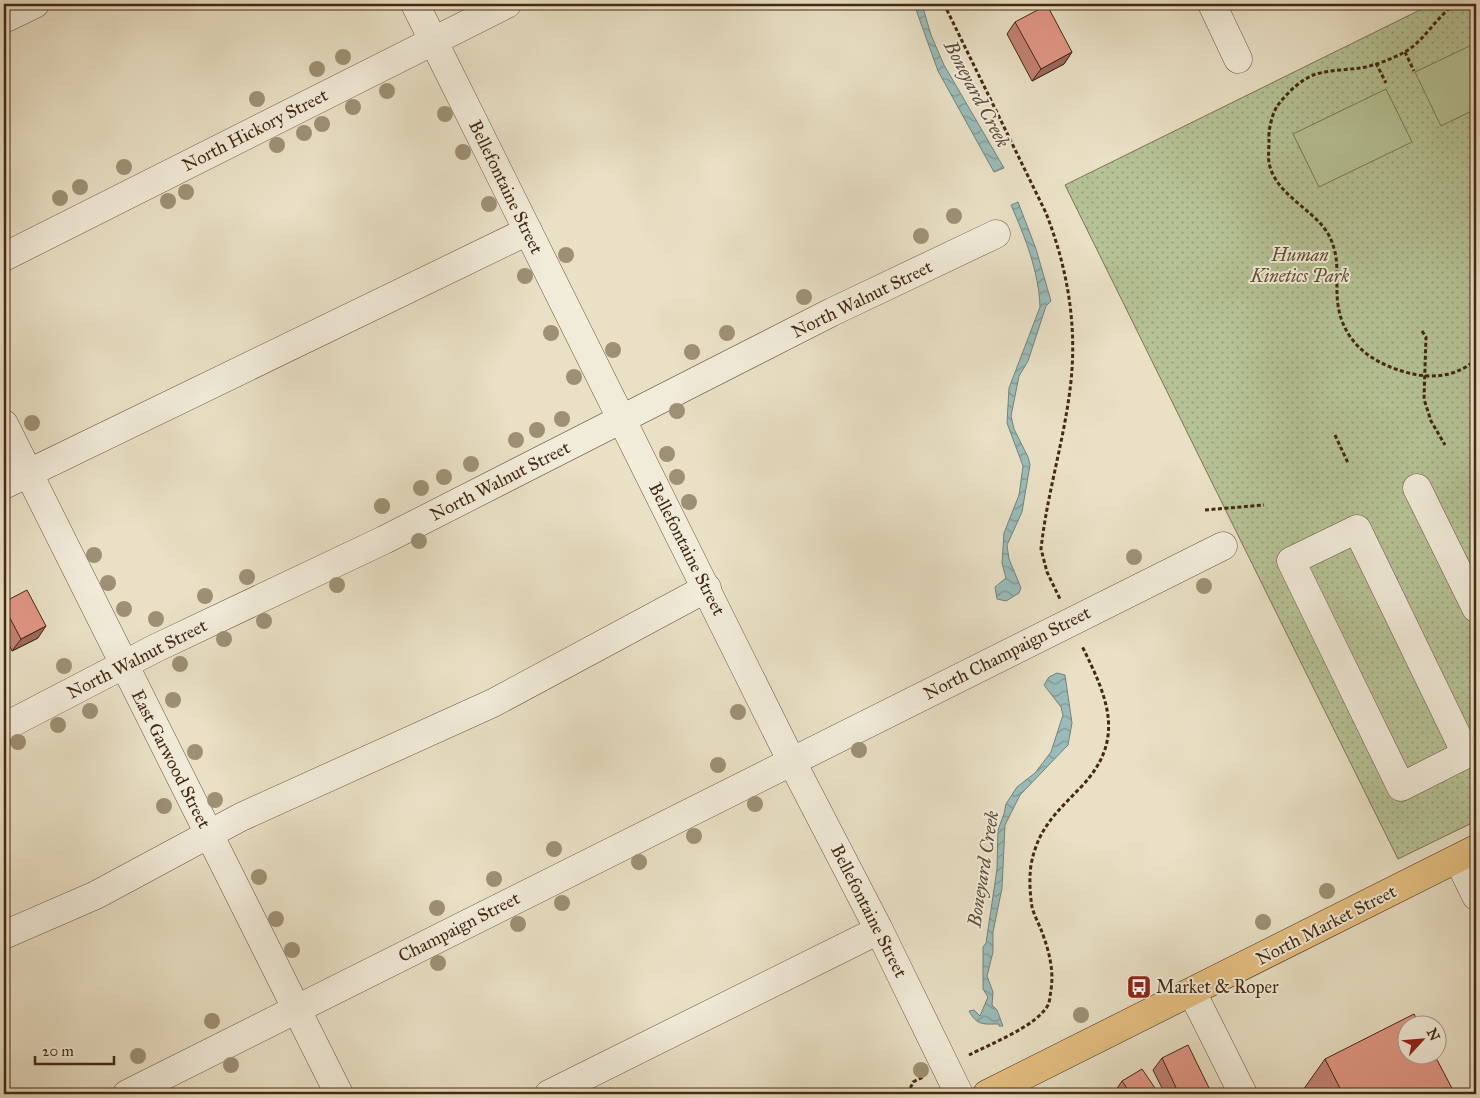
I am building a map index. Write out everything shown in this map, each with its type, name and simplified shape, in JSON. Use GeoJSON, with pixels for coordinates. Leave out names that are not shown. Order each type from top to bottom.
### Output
{"type":"FeatureCollection","features":[{"type":"Feature","properties":{"kind":"main road","name":"North Market Street"},"geometry":{"type":"LineString","coordinates":[[987,1094],[1467,854]]}},
{"type":"Feature","properties":{"kind":"street"},"geometry":{"type":"LineString","coordinates":[[4,19],[35,4]]}},
{"type":"Feature","properties":{"kind":"street","name":"Bellefontaine Street"},"geometry":{"type":"LineString","coordinates":[[415,4],[792,762],[879,930],[959,1094]]}},
{"type":"Feature","properties":{"kind":"street","name":"North Hickory Street"},"geometry":{"type":"LineString","coordinates":[[4,257],[507,4]]}},
{"type":"Feature","properties":{"kind":"street"},"geometry":{"type":"LineString","coordinates":[[1212,4],[1238,59]]}},
{"type":"Feature","properties":{"kind":"street"},"geometry":{"type":"LineString","coordinates":[[4,485],[528,231]]}},
{"type":"Feature","properties":{"kind":"street","name":"North Walnut Street"},"geometry":{"type":"LineString","coordinates":[[4,727],[123,665],[384,540],[832,312],[996,234]]}},
{"type":"Feature","properties":{"kind":"street","name":"East Garwood Street"},"geometry":{"type":"LineString","coordinates":[[4,424],[339,1094]]}},
{"type":"Feature","properties":{"kind":"street"},"geometry":{"type":"LineString","coordinates":[[1417,488],[1476,608]]}},
{"type":"Feature","properties":{"kind":"street"},"geometry":{"type":"LineString","coordinates":[[1357,529],[1471,751],[1401,787],[1291,561],[1357,529]]}},
{"type":"Feature","properties":{"kind":"street","name":"North Champaign Street"},"geometry":{"type":"LineString","coordinates":[[792,762],[1223,546]]}},
{"type":"Feature","properties":{"kind":"street"},"geometry":{"type":"LineString","coordinates":[[4,935],[96,896],[241,817],[493,703],[707,588]]}},
{"type":"Feature","properties":{"kind":"street","name":"Champaign Street"},"geometry":{"type":"LineString","coordinates":[[127,1094],[792,762]]}},
{"type":"Feature","properties":{"kind":"street"},"geometry":{"type":"LineString","coordinates":[[1467,854],[1476,896]]}},
{"type":"Feature","properties":{"kind":"street"},"geometry":{"type":"LineString","coordinates":[[549,1094],[879,930]]}},
{"type":"Feature","properties":{"kind":"street"},"geometry":{"type":"LineString","coordinates":[[1192,992],[1243,1094]]}},
{"type":"Feature","properties":{"kind":"path"},"geometry":{"type":"LineString","coordinates":[[944,4],[1046,213],[1059,247],[1068,288],[1073,340],[1071,382],[1041,550],[1047,572],[1062,603]]}},
{"type":"Feature","properties":{"kind":"path"},"geometry":{"type":"LineString","coordinates":[[1455,4],[1445,11],[1421,38],[1405,52],[1363,68],[1315,74],[1295,86],[1276,106],[1268,134],[1269,164],[1280,186],[1298,205],[1316,219],[1333,244],[1338,274],[1338,306],[1345,326],[1356,346],[1379,364],[1424,377],[1448,375],[1476,359]]}},
{"type":"Feature","properties":{"kind":"path"},"geometry":{"type":"LineString","coordinates":[[1405,52],[1414,71]]}},
{"type":"Feature","properties":{"kind":"path"},"geometry":{"type":"LineString","coordinates":[[1376,63],[1386,83]]}},
{"type":"Feature","properties":{"kind":"path"},"geometry":{"type":"LineString","coordinates":[[1472,272],[1476,271]]}},
{"type":"Feature","properties":{"kind":"path"},"geometry":{"type":"LineString","coordinates":[[1422,331],[1426,337],[1424,399],[1431,421],[1446,445]]}},
{"type":"Feature","properties":{"kind":"path"},"geometry":{"type":"LineString","coordinates":[[1335,435],[1348,463]]}},
{"type":"Feature","properties":{"kind":"path"},"geometry":{"type":"LineString","coordinates":[[1204,510],[1264,505]]}},
{"type":"Feature","properties":{"kind":"path"},"geometry":{"type":"LineString","coordinates":[[968,1055],[1027,1024],[1042,1014],[1049,1004],[1052,982],[1050,956],[1032,908],[1029,875],[1033,854],[1047,824],[1058,809],[1097,768],[1108,741],[1109,718],[1103,688],[1081,643]]}},
{"type":"Feature","properties":{"kind":"path"},"geometry":{"type":"LineString","coordinates":[[912,1094],[910,1089],[913,1082],[926,1076]]}},
{"type":"Feature","properties":{"kind":"green space","name":"Human Kinetics Park"},"geometry":{"type":"Polygon","coordinates":[[[1432,4],[1476,4],[1476,821],[1398,859],[1065,185],[1432,4]]]}},
{"type":"Feature","properties":{"kind":"green space"},"geometry":{"type":"Polygon","coordinates":[[[1476,43],[1476,109],[1441,126],[1415,72],[1476,43]]]}},
{"type":"Feature","properties":{"kind":"green space"},"geometry":{"type":"Polygon","coordinates":[[[1386,89],[1412,142],[1319,187],[1293,134],[1386,89]]]}},
{"type":"Feature","properties":{"kind":"water"},"geometry":{"type":"Polygon","coordinates":[[[914,4],[922,4],[931,35],[944,65],[1004,168],[994,172],[938,71],[914,4]]]}},
{"type":"Feature","properties":{"kind":"water"},"geometry":{"type":"Polygon","coordinates":[[[1018,202],[1036,249],[1051,301],[1046,306],[1028,361],[1019,376],[1011,416],[1014,429],[1030,465],[1022,512],[1007,545],[1009,559],[1021,588],[1019,593],[1006,601],[997,599],[995,587],[1006,578],[1002,563],[1004,533],[1019,495],[1023,466],[1007,423],[1009,388],[1040,307],[1034,268],[1011,205],[1018,202]]]}},
{"type":"Feature","properties":{"kind":"water"},"geometry":{"type":"Polygon","coordinates":[[[1057,673],[1065,675],[1072,723],[1068,745],[1020,795],[1005,825],[1002,888],[993,932],[993,952],[987,976],[993,992],[992,1005],[997,1010],[1003,1026],[981,1023],[969,1011],[974,1010],[980,1016],[988,997],[983,989],[983,947],[986,943],[997,869],[998,830],[1006,804],[1017,787],[1035,773],[1051,752],[1063,715],[1061,707],[1044,685],[1049,677],[1057,673]]]}},
{"type":"Feature","properties":{"kind":"building"},"geometry":{"type":"Polygon","coordinates":[[[1047,5],[1072,52],[1041,69],[1015,22],[1047,5]]]}},
{"type":"Feature","properties":{"kind":"building"},"geometry":{"type":"Polygon","coordinates":[[[27,590],[46,626],[21,639],[4,607],[4,602],[27,590]]]}},
{"type":"Feature","properties":{"kind":"building"},"geometry":{"type":"Polygon","coordinates":[[[1398,1022],[1398,1066],[1440,1066],[1455,1094],[1343,1094],[1325,1059],[1398,1022]]]}},
{"type":"Feature","properties":{"kind":"building"},"geometry":{"type":"Polygon","coordinates":[[[1188,1045],[1212,1094],[1179,1094],[1162,1058],[1188,1045]]]}},
{"type":"Feature","properties":{"kind":"building"},"geometry":{"type":"Polygon","coordinates":[[[1142,1069],[1159,1094],[1131,1094],[1122,1081],[1142,1069]]]}},
{"type":"Feature","properties":{"kind":"place","name":"Market & Roper"},"geometry":{"type":"Point","coordinates":[1139,987]}},
{"type":"Feature","properties":{"kind":"water label","name":"Boneyard Creek"},"geometry":{"type":"Point","coordinates":[977,94]}},
{"type":"Feature","properties":{"kind":"water label","name":"Boneyard Creek"},"geometry":{"type":"Point","coordinates":[983,869]}}]}
